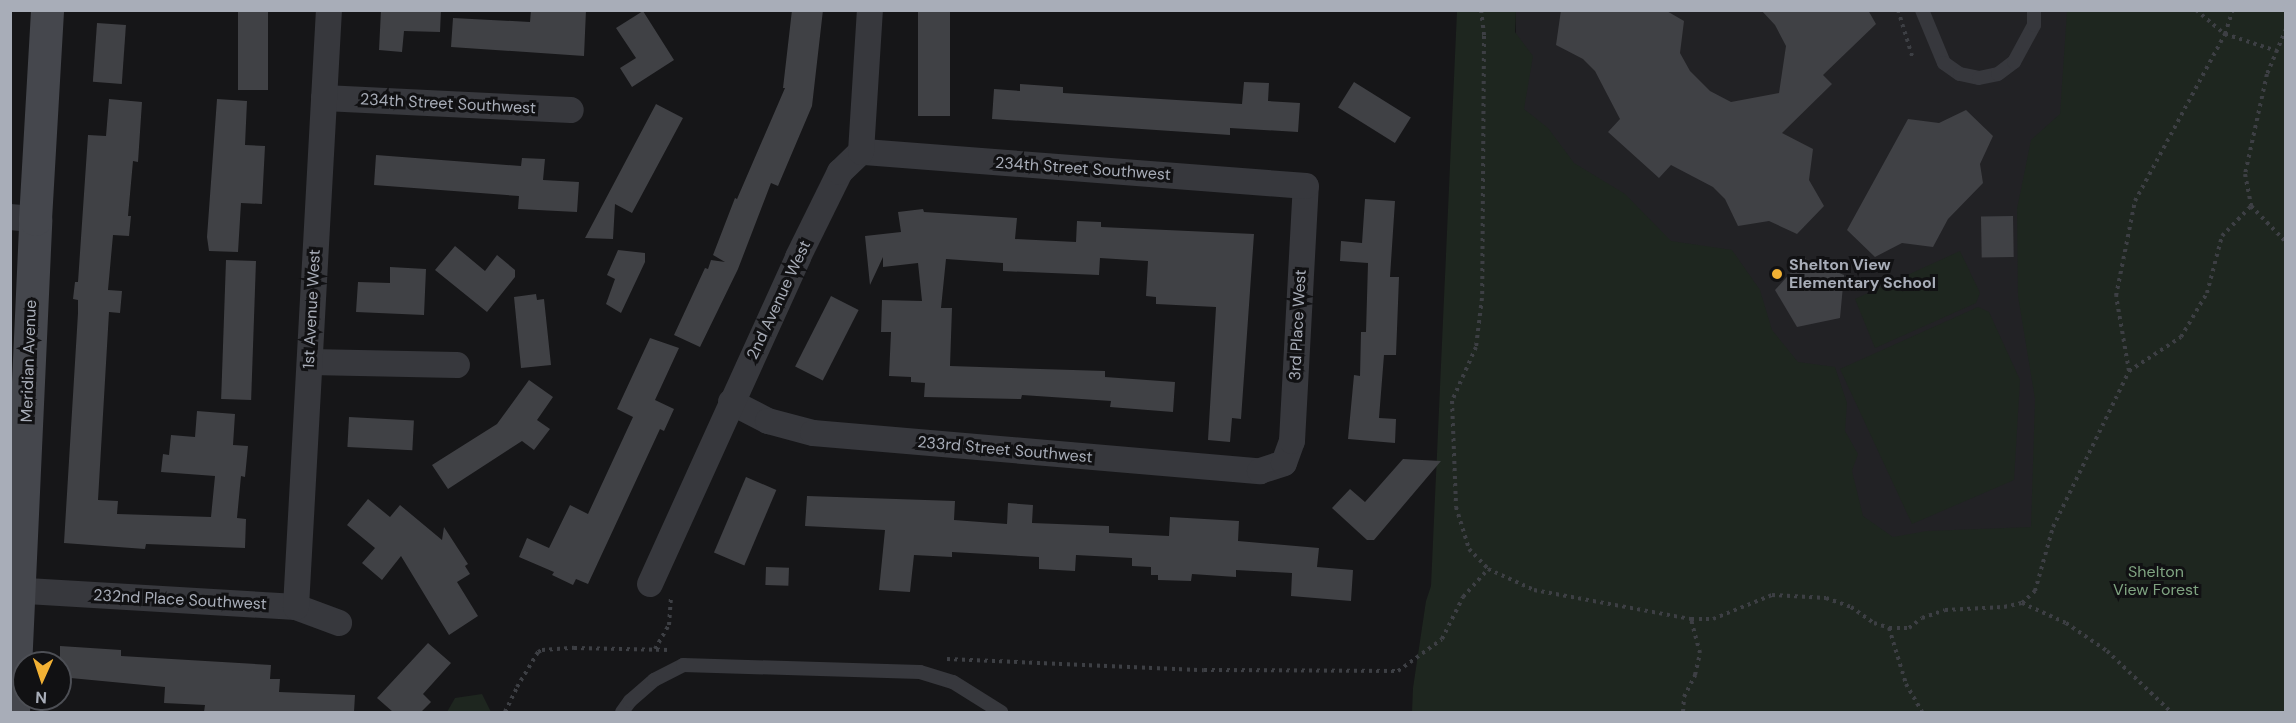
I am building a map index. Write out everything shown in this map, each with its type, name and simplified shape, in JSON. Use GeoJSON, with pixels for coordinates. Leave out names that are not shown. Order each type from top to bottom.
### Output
{"type":"FeatureCollection","features":[{"type":"Feature","properties":{"kind":"main road","name":"Meridian Avenue"},"geometry":{"type":"LineString","coordinates":[[14,712],[23,218],[47,10]]}},
{"type":"Feature","properties":{"kind":"street","name":"1st Avenue West"},"geometry":{"type":"LineString","coordinates":[[296,607],[329,10]]}},
{"type":"Feature","properties":{"kind":"street"},"geometry":{"type":"LineString","coordinates":[[861,152],[870,10]]}},
{"type":"Feature","properties":{"kind":"street","name":"234th Street Southwest"},"geometry":{"type":"LineString","coordinates":[[324,98],[571,110]]}},
{"type":"Feature","properties":{"kind":"street","name":"234th Street Southwest"},"geometry":{"type":"LineString","coordinates":[[861,152],[1306,186]]}},
{"type":"Feature","properties":{"kind":"street","name":"2nd Avenue West"},"geometry":{"type":"LineString","coordinates":[[654,576],[731,402],[840,172],[861,152]]}},
{"type":"Feature","properties":{"kind":"street","name":"3rd Place West"},"geometry":{"type":"LineString","coordinates":[[1284,463],[1292,441],[1306,186]]}},
{"type":"Feature","properties":{"kind":"street"},"geometry":{"type":"LineString","coordinates":[[310,362],[456,365]]}},
{"type":"Feature","properties":{"kind":"street","name":"233rd Street Southwest"},"geometry":{"type":"LineString","coordinates":[[731,402],[768,421],[813,433],[1260,471],[1284,463]]}},
{"type":"Feature","properties":{"kind":"street","name":"232nd Place Southwest"},"geometry":{"type":"LineString","coordinates":[[15,590],[296,607],[339,623]]}},
{"type":"Feature","properties":{"kind":"lane"},"geometry":{"type":"LineString","coordinates":[[1922,10],[1944,63],[1960,74],[1979,78],[1998,74],[2014,62],[2034,25],[2034,10]]}},
{"type":"Feature","properties":{"kind":"lane"},"geometry":{"type":"LineString","coordinates":[[622,712],[630,700],[654,680],[683,665],[920,672],[952,682],[1002,712]]}},
{"type":"Feature","properties":{"kind":"path"},"geometry":{"type":"LineString","coordinates":[[1481,10],[1484,36],[1482,298],[1476,347],[1452,401],[1456,507],[1469,549],[1488,569],[1534,590],[1691,619],[1713,619],[1772,596],[1826,598],[1851,607],[1874,623],[1889,628],[1909,628],[1922,618],[1945,610],[2004,607],[2022,603],[2036,591],[2053,526],[2129,371],[2181,337],[2207,293],[2222,236],[2251,206]]}},
{"type":"Feature","properties":{"kind":"path"},"geometry":{"type":"LineString","coordinates":[[1898,10],[1913,58]]}},
{"type":"Feature","properties":{"kind":"path"},"geometry":{"type":"LineString","coordinates":[[2196,10],[2225,34],[2277,51]]}},
{"type":"Feature","properties":{"kind":"path"},"geometry":{"type":"LineString","coordinates":[[2129,371],[2116,296],[2135,201],[2225,34],[2233,10]]}},
{"type":"Feature","properties":{"kind":"path"},"geometry":{"type":"LineString","coordinates":[[2286,29],[2267,74],[2245,174],[2251,206],[2286,242]]}},
{"type":"Feature","properties":{"kind":"path"},"geometry":{"type":"LineString","coordinates":[[936,659],[1204,670],[1398,671],[1442,639],[1463,597],[1488,569]]}},
{"type":"Feature","properties":{"kind":"path"},"geometry":{"type":"LineString","coordinates":[[654,576],[672,580],[669,626],[654,650]]}},
{"type":"Feature","properties":{"kind":"path"},"geometry":{"type":"LineString","coordinates":[[2022,603],[2066,623],[2107,651],[2171,712]]}},
{"type":"Feature","properties":{"kind":"path"},"geometry":{"type":"LineString","coordinates":[[1683,712],[1684,697],[1695,675],[1700,653],[1691,619]]}},
{"type":"Feature","properties":{"kind":"path"},"geometry":{"type":"LineString","coordinates":[[1889,628],[1906,684],[1922,712]]}},
{"type":"Feature","properties":{"kind":"path"},"geometry":{"type":"LineString","coordinates":[[505,712],[527,670],[538,652],[542,650],[574,648],[678,650]]}},
{"type":"Feature","properties":{"kind":"shaded area","name":"Shelton View Elementary School"},"geometry":{"type":"Polygon","coordinates":[[[1516,11],[2067,11],[2067,538],[1516,538],[1516,11]]]}},
{"type":"Feature","properties":{"kind":"green space","name":"Shelton View Forest"},"geometry":{"type":"Polygon","coordinates":[[[1457,11],[1516,11],[1515,32],[1533,56],[1524,109],[1548,128],[1574,163],[1625,194],[1671,241],[1732,250],[1760,290],[1772,330],[1798,362],[1835,367],[1847,403],[1845,431],[1858,454],[1852,471],[1863,516],[1893,537],[1927,531],[2031,527],[2035,399],[2018,296],[2017,209],[2031,140],[2060,114],[2067,11],[2285,11],[2285,712],[1412,712],[1413,688],[1426,601],[1431,586],[1457,11]]]}},
{"type":"Feature","properties":{"kind":"green space"},"geometry":{"type":"Polygon","coordinates":[[[1960,251],[1980,293],[1976,303],[1875,348],[1855,299],[1960,251]]]}},
{"type":"Feature","properties":{"kind":"green space"},"geometry":{"type":"Polygon","coordinates":[[[1978,307],[1989,312],[2020,380],[2014,480],[1912,524],[1840,369],[1978,307]]]}},
{"type":"Feature","properties":{"kind":"green space"},"geometry":{"type":"Polygon","coordinates":[[[482,694],[491,712],[447,712],[455,698],[482,694]]]}},
{"type":"Feature","properties":{"kind":"building"},"geometry":{"type":"Polygon","coordinates":[[[238,10],[268,10],[268,90],[238,90],[238,10]]]}},
{"type":"Feature","properties":{"kind":"building"},"geometry":{"type":"Polygon","coordinates":[[[381,10],[441,10],[440,32],[404,31],[402,52],[379,50],[381,10]]]}},
{"type":"Feature","properties":{"kind":"building"},"geometry":{"type":"Polygon","coordinates":[[[531,10],[586,10],[584,56],[451,47],[453,18],[530,22],[531,10]]]}},
{"type":"Feature","properties":{"kind":"building"},"geometry":{"type":"Polygon","coordinates":[[[792,10],[823,10],[812,106],[778,186],[771,183],[738,269],[700,347],[674,335],[705,268],[708,269],[711,260],[725,262],[713,255],[735,198],[737,199],[785,88],[783,88],[792,10]]]}},
{"type":"Feature","properties":{"kind":"building"},"geometry":{"type":"Polygon","coordinates":[[[918,10],[950,10],[950,116],[918,116],[918,10]]]}},
{"type":"Feature","properties":{"kind":"building"},"geometry":{"type":"Polygon","coordinates":[[[1561,10],[1665,10],[1684,21],[1680,53],[1690,71],[1710,91],[1731,102],[1779,93],[1786,46],[1775,25],[1761,10],[1868,10],[1876,24],[1823,75],[1832,84],[1782,133],[1813,149],[1809,180],[1824,206],[1797,234],[1769,221],[1738,226],[1725,199],[1713,187],[1671,165],[1659,178],[1608,132],[1620,119],[1595,71],[1583,59],[1556,45],[1561,10]]]}},
{"type":"Feature","properties":{"kind":"building"},"geometry":{"type":"Polygon","coordinates":[[[643,11],[674,60],[632,87],[620,68],[636,58],[616,28],[643,11]]]}},
{"type":"Feature","properties":{"kind":"building"},"geometry":{"type":"Polygon","coordinates":[[[97,23],[126,25],[122,84],[93,82],[97,23]]]}},
{"type":"Feature","properties":{"kind":"building"},"geometry":{"type":"Polygon","coordinates":[[[1244,82],[1269,83],[1268,101],[1300,103],[1298,132],[1230,128],[1230,135],[992,119],[994,89],[1020,91],[1020,84],[1063,87],[1063,93],[1242,104],[1244,82]]]}},
{"type":"Feature","properties":{"kind":"building"},"geometry":{"type":"Polygon","coordinates":[[[1354,82],[1411,118],[1395,143],[1338,107],[1354,82]]]}},
{"type":"Feature","properties":{"kind":"building"},"geometry":{"type":"Polygon","coordinates":[[[109,99],[142,102],[138,162],[133,161],[128,216],[131,216],[129,236],[113,235],[108,290],[122,291],[120,313],[109,312],[98,500],[118,501],[117,514],[211,517],[215,476],[161,472],[163,454],[169,455],[171,435],[195,437],[197,411],[235,414],[233,445],[248,446],[245,477],[241,476],[237,518],[246,519],[245,548],[146,544],[145,549],[64,543],[78,313],[78,300],[73,299],[75,282],[78,282],[88,135],[106,136],[109,99]]]}},
{"type":"Feature","properties":{"kind":"building"},"geometry":{"type":"Polygon","coordinates":[[[217,99],[247,101],[245,145],[265,146],[262,204],[241,203],[238,252],[209,251],[207,237],[217,99]]]}},
{"type":"Feature","properties":{"kind":"building"},"geometry":{"type":"Polygon","coordinates":[[[656,104],[683,118],[632,213],[615,204],[613,239],[585,238],[656,104]]]}},
{"type":"Feature","properties":{"kind":"building"},"geometry":{"type":"Polygon","coordinates":[[[1966,110],[1993,136],[1980,164],[1983,183],[1948,219],[1933,247],[1902,243],[1875,257],[1847,230],[1908,119],[1939,123],[1966,110]]]}},
{"type":"Feature","properties":{"kind":"building"},"geometry":{"type":"Polygon","coordinates":[[[376,155],[521,166],[522,158],[545,159],[543,180],[579,182],[577,212],[518,209],[519,196],[374,185],[376,155]]]}},
{"type":"Feature","properties":{"kind":"building"},"geometry":{"type":"Polygon","coordinates":[[[1365,199],[1395,201],[1390,277],[1399,277],[1396,355],[1384,355],[1379,418],[1396,419],[1395,443],[1348,439],[1354,375],[1360,376],[1361,332],[1366,332],[1368,263],[1340,261],[1341,241],[1362,243],[1365,199]]]}},
{"type":"Feature","properties":{"kind":"building"},"geometry":{"type":"Polygon","coordinates":[[[923,209],[924,212],[1017,218],[1015,239],[1076,242],[1077,221],[1101,222],[1101,227],[1254,234],[1241,419],[1232,418],[1230,442],[1208,440],[1216,307],[1156,304],[1156,297],[1146,296],[1148,261],[1100,258],[1099,275],[1003,271],[1003,263],[946,259],[941,308],[952,308],[950,366],[1105,371],[1105,377],[1175,382],[1173,412],[1110,407],[1111,401],[1022,395],[1021,399],[924,397],[925,383],[911,382],[911,377],[889,376],[891,332],[881,332],[882,300],[922,301],[918,263],[883,267],[883,257],[870,285],[865,236],[901,232],[898,212],[923,209]]]}},
{"type":"Feature","properties":{"kind":"building"},"geometry":{"type":"Polygon","coordinates":[[[2013,216],[2014,257],[1982,258],[1981,217],[2013,216]]]}},
{"type":"Feature","properties":{"kind":"building"},"geometry":{"type":"Polygon","coordinates":[[[455,246],[485,271],[497,255],[515,270],[515,277],[487,312],[435,270],[455,246]]]}},
{"type":"Feature","properties":{"kind":"building"},"geometry":{"type":"Polygon","coordinates":[[[618,250],[645,253],[645,262],[621,313],[606,304],[615,279],[607,275],[618,250]]]}},
{"type":"Feature","properties":{"kind":"building"},"geometry":{"type":"Polygon","coordinates":[[[1804,258],[1844,275],[1840,318],[1797,327],[1775,290],[1804,258]]]}},
{"type":"Feature","properties":{"kind":"building"},"geometry":{"type":"Polygon","coordinates":[[[226,260],[256,261],[251,400],[221,399],[226,260]]]}},
{"type":"Feature","properties":{"kind":"building"},"geometry":{"type":"Polygon","coordinates":[[[390,267],[426,269],[424,315],[356,312],[358,282],[390,283],[390,267]]]}},
{"type":"Feature","properties":{"kind":"building"},"geometry":{"type":"Polygon","coordinates":[[[536,294],[537,300],[544,299],[551,365],[521,368],[514,297],[536,294]]]}},
{"type":"Feature","properties":{"kind":"building"},"geometry":{"type":"Polygon","coordinates":[[[831,296],[859,310],[823,380],[795,366],[831,296]]]}},
{"type":"Feature","properties":{"kind":"building"},"geometry":{"type":"Polygon","coordinates":[[[650,338],[679,348],[655,400],[674,409],[664,431],[660,429],[588,584],[576,579],[573,585],[552,575],[554,572],[519,557],[527,538],[549,548],[570,505],[588,514],[633,417],[617,409],[650,338]]]}},
{"type":"Feature","properties":{"kind":"building"},"geometry":{"type":"Polygon","coordinates":[[[529,380],[553,397],[537,420],[550,429],[534,450],[522,441],[448,489],[432,465],[497,424],[529,380]]]}},
{"type":"Feature","properties":{"kind":"building"},"geometry":{"type":"Polygon","coordinates":[[[349,417],[414,420],[412,450],[347,447],[349,417]]]}},
{"type":"Feature","properties":{"kind":"building"},"geometry":{"type":"Polygon","coordinates":[[[1403,459],[1441,461],[1374,540],[1367,540],[1332,508],[1350,489],[1365,502],[1403,459]]]}},
{"type":"Feature","properties":{"kind":"building"},"geometry":{"type":"Polygon","coordinates":[[[746,477],[776,490],[744,565],[714,552],[746,477]]]}},
{"type":"Feature","properties":{"kind":"building"},"geometry":{"type":"Polygon","coordinates":[[[807,496],[955,501],[954,520],[1007,524],[1008,503],[1033,505],[1032,523],[1109,526],[1109,533],[1169,536],[1170,517],[1239,521],[1238,541],[1319,548],[1317,567],[1353,570],[1351,601],[1291,596],[1292,573],[1236,570],[1236,577],[1192,574],[1191,581],[1158,580],[1158,575],[1151,575],[1151,567],[1132,566],[1132,558],[1076,555],[1075,571],[1039,569],[1039,557],[952,552],[952,557],[914,555],[910,592],[879,590],[885,530],[805,526],[807,496]]]}},
{"type":"Feature","properties":{"kind":"building"},"geometry":{"type":"Polygon","coordinates":[[[368,499],[390,517],[400,505],[442,540],[444,527],[468,564],[465,566],[470,574],[457,582],[478,616],[449,635],[401,556],[382,580],[362,563],[375,548],[347,525],[368,499]]]}},
{"type":"Feature","properties":{"kind":"building"},"geometry":{"type":"Polygon","coordinates":[[[766,567],[789,568],[788,586],[765,585],[766,567]]]}},
{"type":"Feature","properties":{"kind":"building"},"geometry":{"type":"Polygon","coordinates":[[[428,643],[451,663],[423,694],[431,702],[421,712],[393,712],[377,698],[428,643]]]}},
{"type":"Feature","properties":{"kind":"building"},"geometry":{"type":"Polygon","coordinates":[[[60,646],[121,650],[121,656],[271,665],[270,679],[280,679],[279,692],[355,695],[354,712],[204,712],[205,705],[164,703],[165,687],[72,678],[72,651],[60,651],[60,646]]]}},
{"type":"Feature","properties":{"kind":"place","name":"Shelton View Elementary School"},"geometry":{"type":"Point","coordinates":[1777,274]}}]}
